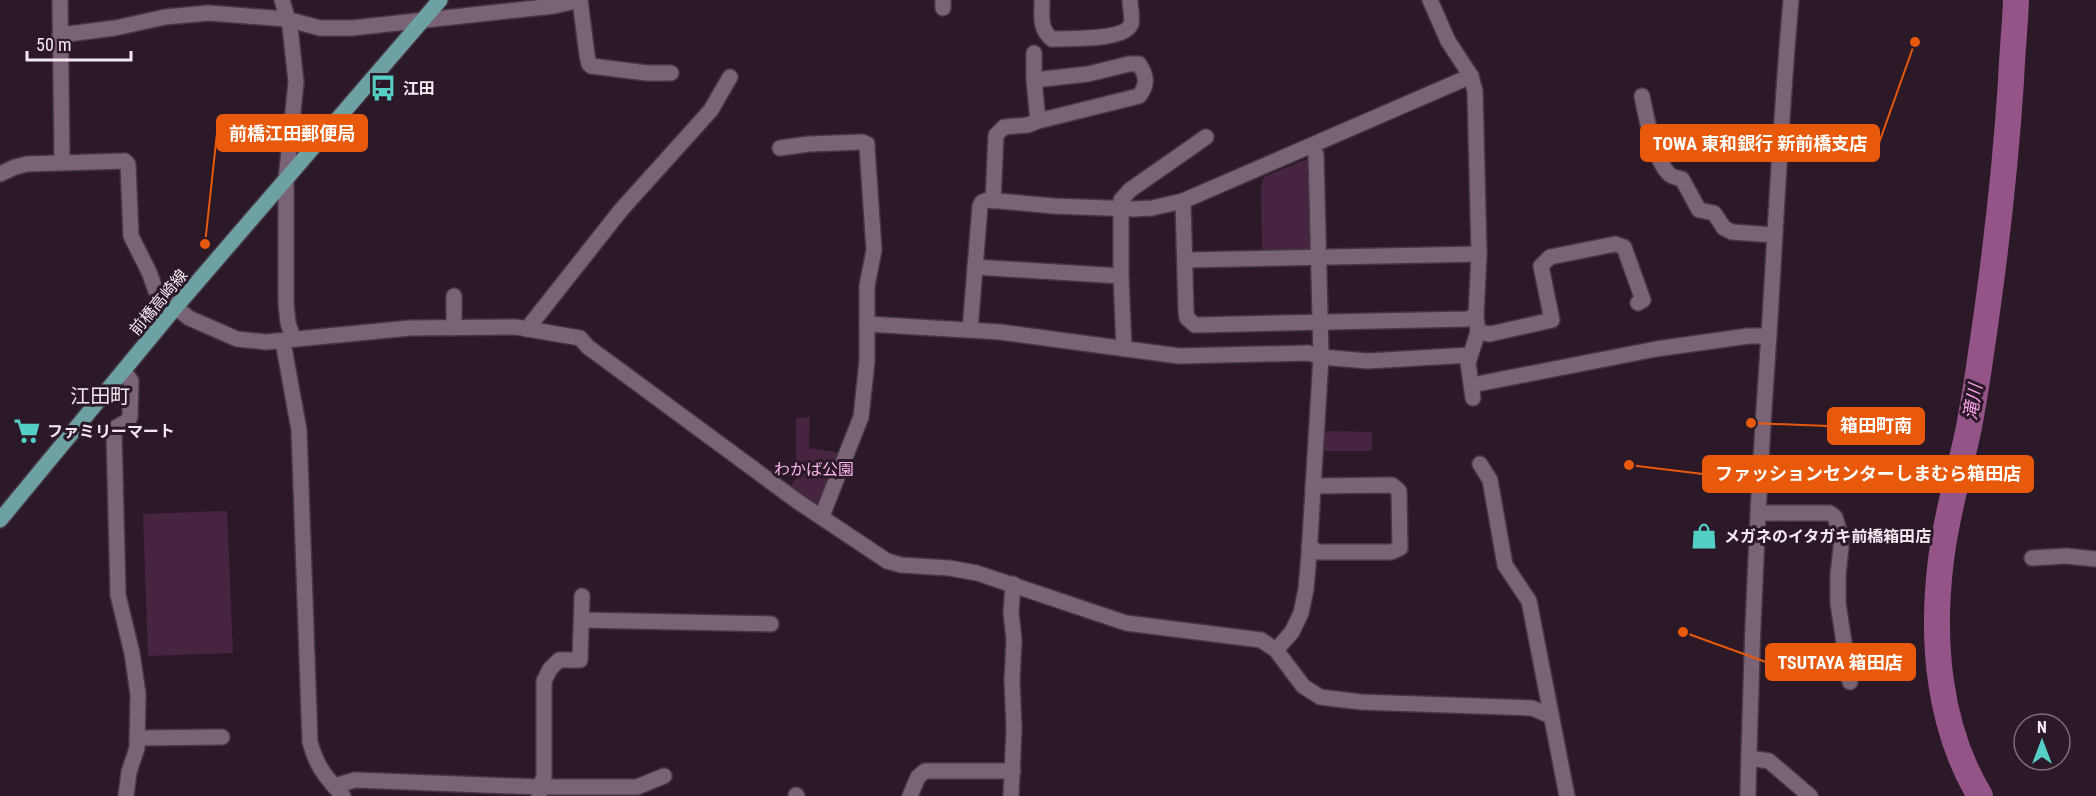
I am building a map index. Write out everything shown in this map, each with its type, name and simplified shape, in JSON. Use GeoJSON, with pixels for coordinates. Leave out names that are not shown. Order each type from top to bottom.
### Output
{"type":"FeatureCollection","features":[{"type":"Feature","properties":{"kind":"main road","name":"前橋高崎線"},"geometry":{"type":"LineString","coordinates":[[0,520],[175,308],[440,0]]}},
{"type":"Feature","properties":{"kind":"street"},"geometry":{"type":"LineString","coordinates":[[60,0],[62,162]]}},
{"type":"Feature","properties":{"kind":"street"},"geometry":{"type":"LineString","coordinates":[[282,0],[290,27],[296,82],[286,180],[286,303],[292,386],[299,440],[310,742],[315,761],[339,791],[355,780],[539,792],[638,787],[664,776]]}},
{"type":"Feature","properties":{"kind":"street"},"geometry":{"type":"LineString","coordinates":[[60,35],[108,29],[165,17],[221,13],[286,19],[320,28],[352,28],[554,6],[580,0],[587,55],[591,66],[647,73],[671,73]]}},
{"type":"Feature","properties":{"kind":"street"},"geometry":{"type":"LineString","coordinates":[[1042,0],[1042,25],[1045,33],[1052,39],[1124,33],[1131,25],[1130,0]]}},
{"type":"Feature","properties":{"kind":"street"},"geometry":{"type":"LineString","coordinates":[[1430,0],[1448,41],[1471,76],[1475,92],[1479,254],[1476,316],[1478,332],[1468,363],[1473,392],[1656,349],[1748,336],[1768,336]]}},
{"type":"Feature","properties":{"kind":"street"},"geometry":{"type":"LineString","coordinates":[[1748,796],[1751,661],[1768,336],[1782,93],[1791,0]]}},
{"type":"Feature","properties":{"kind":"street"},"geometry":{"type":"LineString","coordinates":[[1034,53],[1038,121]]}},
{"type":"Feature","properties":{"kind":"street"},"geometry":{"type":"LineString","coordinates":[[993,201],[996,135],[1004,127],[1028,125],[1139,96],[1145,88],[1146,77],[1139,64],[1130,64],[1088,74],[1034,80]]}},
{"type":"Feature","properties":{"kind":"street"},"geometry":{"type":"LineString","coordinates":[[970,330],[982,202],[1145,209],[1183,201],[1471,76]]}},
{"type":"Feature","properties":{"kind":"street"},"geometry":{"type":"LineString","coordinates":[[527,329],[621,210],[711,110],[730,77]]}},
{"type":"Feature","properties":{"kind":"street"},"geometry":{"type":"LineString","coordinates":[[1642,96],[1650,137],[1665,169],[1673,177],[1682,179],[1699,210],[1714,213],[1724,228],[1732,232],[1774,235]]}},
{"type":"Feature","properties":{"kind":"street"},"geometry":{"type":"LineString","coordinates":[[1124,349],[1120,276],[1119,209],[1121,200],[1130,190],[1206,137]]}},
{"type":"Feature","properties":{"kind":"street"},"geometry":{"type":"LineString","coordinates":[[780,148],[809,144],[867,144],[874,250],[867,286],[867,361],[861,417],[822,516]]}},
{"type":"Feature","properties":{"kind":"street"},"geometry":{"type":"LineString","coordinates":[[1276,650],[1292,632],[1301,613],[1306,590],[1321,357],[1316,155],[1312,146]]}},
{"type":"Feature","properties":{"kind":"street"},"geometry":{"type":"LineString","coordinates":[[0,174],[27,164],[125,161],[128,164],[131,236],[156,291],[189,318],[237,339],[266,342],[410,328],[516,327],[580,338],[788,494],[887,561],[901,565],[960,569],[1013,584],[1118,621],[1261,640],[1276,650],[1303,686],[1320,697],[1361,702],[1532,708],[1551,716]]}},
{"type":"Feature","properties":{"kind":"street"},"geometry":{"type":"LineString","coordinates":[[1183,201],[1186,312],[1187,318],[1195,325],[1467,319],[1476,316]]}},
{"type":"Feature","properties":{"kind":"street"},"geometry":{"type":"LineString","coordinates":[[1478,332],[1490,334],[1552,320],[1540,266],[1550,257],[1615,244],[1624,247],[1643,300],[1638,303]]}},
{"type":"Feature","properties":{"kind":"street"},"geometry":{"type":"LineString","coordinates":[[1185,260],[1479,254]]}},
{"type":"Feature","properties":{"kind":"street"},"geometry":{"type":"LineString","coordinates":[[975,267],[1120,276]]}},
{"type":"Feature","properties":{"kind":"street"},"geometry":{"type":"LineString","coordinates":[[454,296],[454,328]]}},
{"type":"Feature","properties":{"kind":"street"},"geometry":{"type":"LineString","coordinates":[[867,324],[970,330],[1192,356],[1309,353],[1321,357],[1368,361],[1470,355]]}},
{"type":"Feature","properties":{"kind":"street"},"geometry":{"type":"LineString","coordinates":[[124,371],[131,381],[130,416],[129,420],[117,427],[114,433],[118,595],[136,675],[138,738],[129,772],[126,796]]}},
{"type":"Feature","properties":{"kind":"street"},"geometry":{"type":"LineString","coordinates":[[1480,464],[1490,480],[1505,565],[1529,601],[1567,796]]}},
{"type":"Feature","properties":{"kind":"street"},"geometry":{"type":"LineString","coordinates":[[1309,547],[1319,552],[1391,552],[1400,548],[1399,491],[1392,485],[1313,486]]}},
{"type":"Feature","properties":{"kind":"street"},"geometry":{"type":"LineString","coordinates":[[1759,513],[1833,513],[1839,530],[1841,547],[1838,603],[1850,682]]}},
{"type":"Feature","properties":{"kind":"street"},"geometry":{"type":"LineString","coordinates":[[2032,558],[2066,556],[2096,559]]}},
{"type":"Feature","properties":{"kind":"street"},"geometry":{"type":"LineString","coordinates":[[1011,796],[1014,729],[1012,680],[1014,640],[1011,593],[1013,584]]}},
{"type":"Feature","properties":{"kind":"street"},"geometry":{"type":"LineString","coordinates":[[539,792],[544,777],[544,681],[550,669],[559,660],[580,660],[582,596]]}},
{"type":"Feature","properties":{"kind":"street"},"geometry":{"type":"LineString","coordinates":[[582,620],[771,624]]}},
{"type":"Feature","properties":{"kind":"street"},"geometry":{"type":"LineString","coordinates":[[138,738],[222,737]]}},
{"type":"Feature","properties":{"kind":"street"},"geometry":{"type":"LineString","coordinates":[[1749,758],[1768,761],[1810,796]]}},
{"type":"Feature","properties":{"kind":"street"},"geometry":{"type":"LineString","coordinates":[[910,796],[918,777],[925,771],[1012,771]]}},
{"type":"Feature","properties":{"kind":"green space"},"geometry":{"type":"Polygon","coordinates":[[[1305,160],[1310,163],[1313,248],[1306,252],[1265,252],[1262,250],[1261,187],[1264,177],[1305,160]]]}},
{"type":"Feature","properties":{"kind":"green space","name":"わかば公園"},"geometry":{"type":"Polygon","coordinates":[[[810,417],[809,448],[842,453],[818,507],[788,489],[796,479],[796,418],[810,417]]]}},
{"type":"Feature","properties":{"kind":"green space"},"geometry":{"type":"Polygon","coordinates":[[[1323,431],[1372,432],[1372,451],[1322,451],[1323,431]]]}},
{"type":"Feature","properties":{"kind":"green space"},"geometry":{"type":"Polygon","coordinates":[[[227,511],[233,653],[148,656],[143,514],[227,511]]]}},
{"type":"Feature","properties":{"kind":"waterway","name":"滝川"},"geometry":{"type":"LineString","coordinates":[[1980,796],[1966,769],[1947,712],[1938,651],[1938,590],[1943,543],[1969,427],[1990,290],[2006,151],[2016,0]]}},
{"type":"Feature","properties":{"kind":"place","name":"TOWA 東和銀行 新前橋支店"},"geometry":{"type":"Point","coordinates":[1915,42]}},
{"type":"Feature","properties":{"kind":"place","name":"江田"},"geometry":{"type":"Point","coordinates":[383,88]}},
{"type":"Feature","properties":{"kind":"place","name":"前橋江田郵便局"},"geometry":{"type":"Point","coordinates":[205,244]}},
{"type":"Feature","properties":{"kind":"place","name":"箱田町南"},"geometry":{"type":"Point","coordinates":[1751,423]}},
{"type":"Feature","properties":{"kind":"place","name":"ファミリーマート"},"geometry":{"type":"Point","coordinates":[27,431]}},
{"type":"Feature","properties":{"kind":"place","name":"ファッションセンターしまむら箱田店"},"geometry":{"type":"Point","coordinates":[1629,465]}},
{"type":"Feature","properties":{"kind":"place","name":"メガネのイタガキ前橋箱田店"},"geometry":{"type":"Point","coordinates":[1704,536]}},
{"type":"Feature","properties":{"kind":"place","name":"TSUTAYA 箱田店"},"geometry":{"type":"Point","coordinates":[1683,632]}},
{"type":"Feature","properties":{"kind":"district","name":"江田町"},"geometry":{"type":"Point","coordinates":[100,396]}}]}
